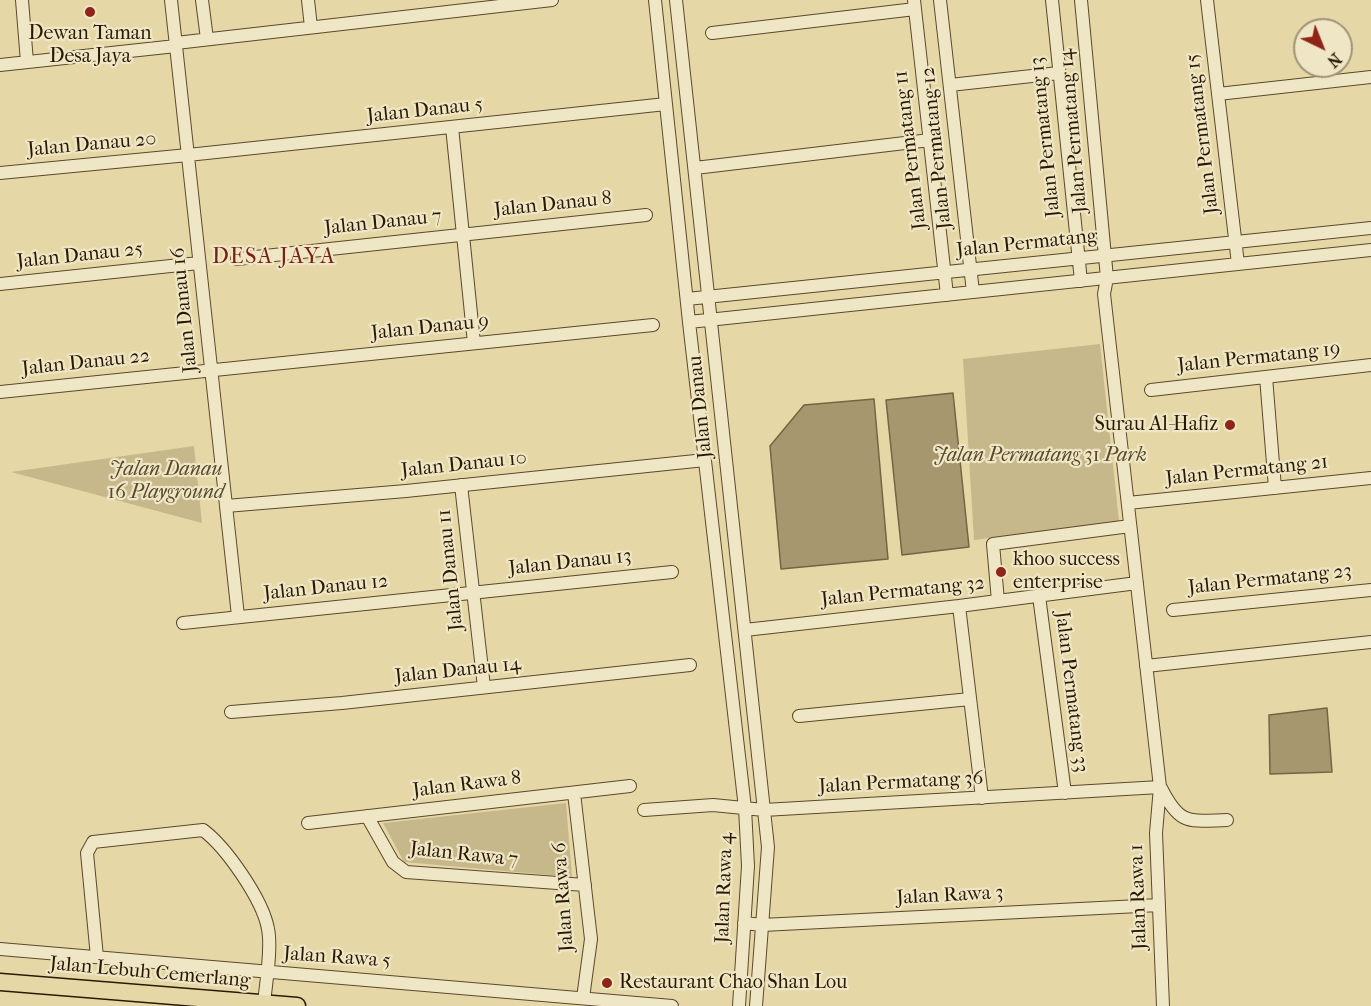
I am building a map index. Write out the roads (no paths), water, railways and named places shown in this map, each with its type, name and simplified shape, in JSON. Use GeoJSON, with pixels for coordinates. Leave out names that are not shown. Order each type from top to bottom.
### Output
{"type":"FeatureCollection","features":[{"type":"Feature","properties":{"kind":"main road","name":"Jalan Lebuh Cemerlang"},"geometry":{"type":"LineString","coordinates":[[0,982],[297,1006]]}},
{"type":"Feature","properties":{"kind":"street"},"geometry":{"type":"LineString","coordinates":[[22,0],[27,62]]}},
{"type":"Feature","properties":{"kind":"street","name":"Jalan Danau 16"},"geometry":{"type":"LineString","coordinates":[[171,0],[238,616]]}},
{"type":"Feature","properties":{"kind":"street"},"geometry":{"type":"LineString","coordinates":[[202,0],[207,39]]}},
{"type":"Feature","properties":{"kind":"street"},"geometry":{"type":"LineString","coordinates":[[308,0],[311,27]]}},
{"type":"Feature","properties":{"kind":"street"},"geometry":{"type":"LineString","coordinates":[[0,65],[512,2],[552,0]]}},
{"type":"Feature","properties":{"kind":"street","name":"Jalan Danau"},"geometry":{"type":"LineString","coordinates":[[655,0],[689,322],[745,808]]}},
{"type":"Feature","properties":{"kind":"street","name":"Jalan Danau"},"geometry":{"type":"LineString","coordinates":[[676,0],[764,810]]}},
{"type":"Feature","properties":{"kind":"street","name":"Jalan Permatang 12"},"geometry":{"type":"LineString","coordinates":[[940,0],[973,292]]}},
{"type":"Feature","properties":{"kind":"street","name":"Jalan Permatang 13"},"geometry":{"type":"LineString","coordinates":[[1052,0],[1082,281]]}},
{"type":"Feature","properties":{"kind":"street","name":"Jalan Permatang 14"},"geometry":{"type":"LineString","coordinates":[[1081,0],[1107,278],[1104,294],[1160,787]]}},
{"type":"Feature","properties":{"kind":"street","name":"Jalan Permatang 15"},"geometry":{"type":"LineString","coordinates":[[1207,0],[1238,264]]}},
{"type":"Feature","properties":{"kind":"street"},"geometry":{"type":"LineString","coordinates":[[712,33],[914,5]]}},
{"type":"Feature","properties":{"kind":"street","name":"Jalan Permatang 11"},"geometry":{"type":"LineString","coordinates":[[914,5],[947,295]]}},
{"type":"Feature","properties":{"kind":"street"},"geometry":{"type":"LineString","coordinates":[[950,86],[1059,73]]}},
{"type":"Feature","properties":{"kind":"street"},"geometry":{"type":"LineString","coordinates":[[1218,94],[1371,77]]}},
{"type":"Feature","properties":{"kind":"street","name":"Jalan Danau 5"},"geometry":{"type":"LineString","coordinates":[[188,155],[666,104]]}},
{"type":"Feature","properties":{"kind":"street"},"geometry":{"type":"LineString","coordinates":[[452,127],[474,343]]}},
{"type":"Feature","properties":{"kind":"street"},"geometry":{"type":"LineString","coordinates":[[695,168],[930,140]]}},
{"type":"Feature","properties":{"kind":"street","name":"Jalan Danau 20"},"geometry":{"type":"LineString","coordinates":[[0,173],[188,155]]}},
{"type":"Feature","properties":{"kind":"street","name":"Jalan Danau 8"},"geometry":{"type":"LineString","coordinates":[[463,234],[646,215]]}},
{"type":"Feature","properties":{"kind":"street","name":"Jalan Permatang"},"geometry":{"type":"LineString","coordinates":[[687,299],[1371,228]]}},
{"type":"Feature","properties":{"kind":"street","name":"Jalan Danau 7"},"geometry":{"type":"LineString","coordinates":[[237,259],[463,234]]}},
{"type":"Feature","properties":{"kind":"street"},"geometry":{"type":"LineString","coordinates":[[689,322],[1371,250]]}},
{"type":"Feature","properties":{"kind":"street","name":"Jalan Danau 25"},"geometry":{"type":"LineString","coordinates":[[0,284],[199,263]]}},
{"type":"Feature","properties":{"kind":"street"},"geometry":{"type":"LineString","coordinates":[[1082,281],[1104,294]]}},
{"type":"Feature","properties":{"kind":"street","name":"Jalan Danau 9"},"geometry":{"type":"LineString","coordinates":[[211,370],[653,325]]}},
{"type":"Feature","properties":{"kind":"street","name":"Jalan Permatang 19"},"geometry":{"type":"LineString","coordinates":[[1151,390],[1371,365]]}},
{"type":"Feature","properties":{"kind":"street","name":"Jalan Danau 22"},"geometry":{"type":"LineString","coordinates":[[0,392],[211,370]]}},
{"type":"Feature","properties":{"kind":"street"},"geometry":{"type":"LineString","coordinates":[[1266,377],[1275,488]]}},
{"type":"Feature","properties":{"kind":"street","name":"Jalan Danau 10"},"geometry":{"type":"LineString","coordinates":[[226,506],[705,460]]}},
{"type":"Feature","properties":{"kind":"street","name":"Jalan Permatang 21"},"geometry":{"type":"LineString","coordinates":[[1128,503],[1371,478]]}},
{"type":"Feature","properties":{"kind":"street","name":"Jalan Danau 11"},"geometry":{"type":"LineString","coordinates":[[461,485],[484,687]]}},
{"type":"Feature","properties":{"kind":"street"},"geometry":{"type":"LineString","coordinates":[[998,601],[993,544],[1130,526]]}},
{"type":"Feature","properties":{"kind":"street","name":"Jalan Danau 13"},"geometry":{"type":"LineString","coordinates":[[473,593],[672,572]]}},
{"type":"Feature","properties":{"kind":"street","name":"Jalan Permatang 32"},"geometry":{"type":"LineString","coordinates":[[745,630],[1137,583]]}},
{"type":"Feature","properties":{"kind":"street","name":"Jalan Permatang 23"},"geometry":{"type":"LineString","coordinates":[[1173,610],[1371,590]]}},
{"type":"Feature","properties":{"kind":"street","name":"Jalan Danau 12"},"geometry":{"type":"LineString","coordinates":[[183,623],[473,593]]}},
{"type":"Feature","properties":{"kind":"street","name":"Jalan Permatang 33"},"geometry":{"type":"LineString","coordinates":[[1039,596],[1065,793]]}},
{"type":"Feature","properties":{"kind":"street"},"geometry":{"type":"LineString","coordinates":[[959,606],[982,798]]}},
{"type":"Feature","properties":{"kind":"street"},"geometry":{"type":"LineString","coordinates":[[1146,666],[1371,642]]}},
{"type":"Feature","properties":{"kind":"street","name":"Jalan Danau 14"},"geometry":{"type":"LineString","coordinates":[[231,712],[342,703],[690,665]]}},
{"type":"Feature","properties":{"kind":"street"},"geometry":{"type":"LineString","coordinates":[[799,716],[970,699]]}},
{"type":"Feature","properties":{"kind":"street","name":"Jalan Rawa 8"},"geometry":{"type":"LineString","coordinates":[[308,823],[630,786]]}},
{"type":"Feature","properties":{"kind":"street"},"geometry":{"type":"LineString","coordinates":[[1160,787],[1178,815],[1190,821],[1227,820]]}},
{"type":"Feature","properties":{"kind":"street","name":"Jalan Permatang 36"},"geometry":{"type":"LineString","coordinates":[[644,810],[713,805],[764,810],[1160,787]]}},
{"type":"Feature","properties":{"kind":"street","name":"Jalan Rawa 1"},"geometry":{"type":"LineString","coordinates":[[1160,787],[1156,833],[1163,1006]]}},
{"type":"Feature","properties":{"kind":"street","name":"Jalan Rawa 6"},"geometry":{"type":"LineString","coordinates":[[574,793],[591,939],[583,998]]}},
{"type":"Feature","properties":{"kind":"street","name":"Jalan Rawa 4"},"geometry":{"type":"LineString","coordinates":[[739,1006],[748,866],[745,808]]}},
{"type":"Feature","properties":{"kind":"street","name":"Jalan Rawa 4"},"geometry":{"type":"LineString","coordinates":[[756,1006],[768,865],[764,810]]}},
{"type":"Feature","properties":{"kind":"street","name":"Jalan Rawa 7"},"geometry":{"type":"LineString","coordinates":[[367,816],[393,862],[406,872],[585,885]]}},
{"type":"Feature","properties":{"kind":"street"},"geometry":{"type":"LineString","coordinates":[[97,957],[87,853],[93,842],[203,830],[228,855],[260,903],[269,930],[264,1003]]}},
{"type":"Feature","properties":{"kind":"street","name":"Jalan Rawa 3"},"geometry":{"type":"LineString","coordinates":[[744,923],[762,925],[1159,904]]}},
{"type":"Feature","properties":{"kind":"street","name":"Jalan Rawa 5"},"geometry":{"type":"LineString","coordinates":[[0,949],[268,968],[672,1006]]}},
{"type":"Feature","properties":{"kind":"place","name":"Dewan Taman Desa Jaya"},"geometry":{"type":"Point","coordinates":[90,12]}},
{"type":"Feature","properties":{"kind":"place","name":"Surau Al-Hafiz"},"geometry":{"type":"Point","coordinates":[1230,425]}},
{"type":"Feature","properties":{"kind":"place","name":"khoo success enterprise"},"geometry":{"type":"Point","coordinates":[1001,572]}},
{"type":"Feature","properties":{"kind":"place","name":"Restaurant Chao Shan Lou"},"geometry":{"type":"Point","coordinates":[607,983]}},
{"type":"Feature","properties":{"kind":"district","name":"DESA JAYA"},"geometry":{"type":"Point","coordinates":[274,258]}},
{"type":"Feature","properties":{"kind":"park label","name":"Jalan Permatang 31 Park"},"geometry":{"type":"Point","coordinates":[1040,456]}},
{"type":"Feature","properties":{"kind":"park label","name":"Jalan Danau 16 Playground"},"geometry":{"type":"Point","coordinates":[166,482]}}]}
